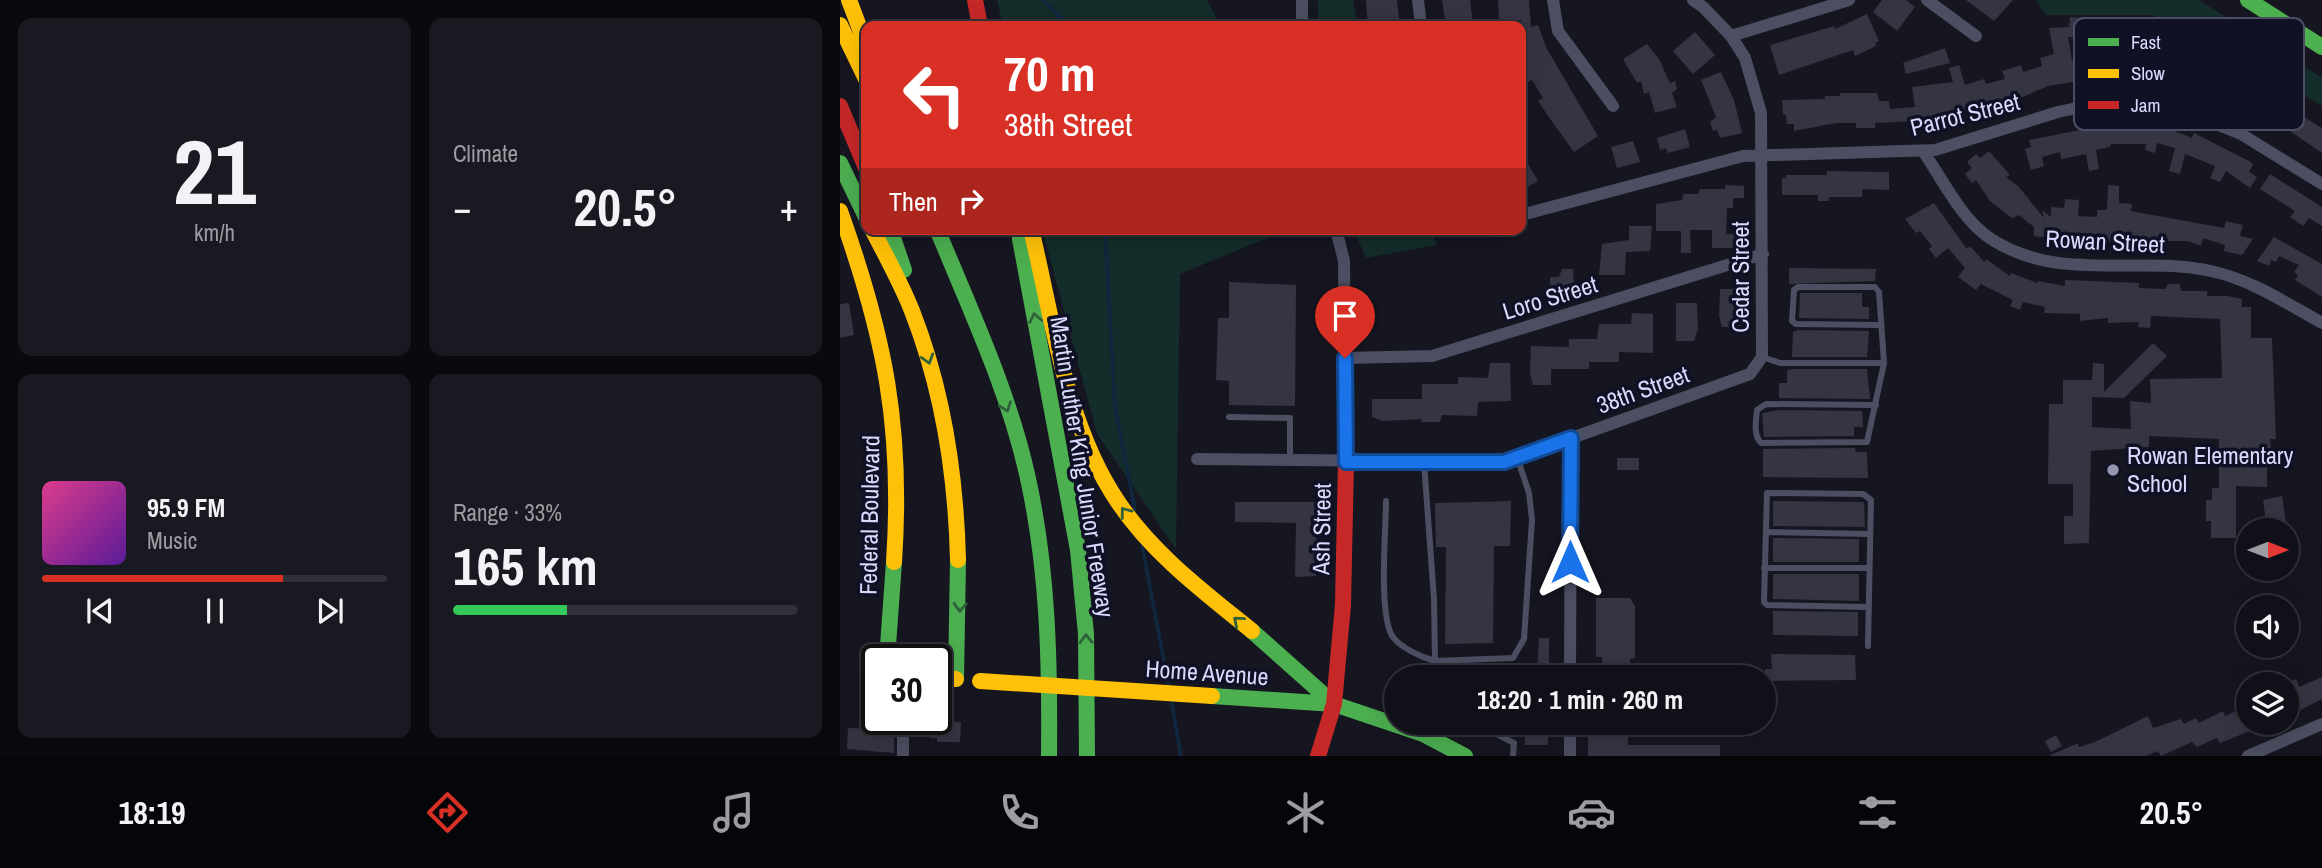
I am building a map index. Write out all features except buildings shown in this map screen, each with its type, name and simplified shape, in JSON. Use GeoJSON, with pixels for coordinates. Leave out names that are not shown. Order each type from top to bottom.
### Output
{"type":"FeatureCollection","features":[{"type":"Feature","properties":{"kind":"main road"},"geometry":{"type":"LineString","coordinates":[[849,0],[861,32]]}},
{"type":"Feature","properties":{"kind":"main road"},"geometry":{"type":"LineString","coordinates":[[975,0],[978,21]]}},
{"type":"Feature","properties":{"kind":"main road"},"geometry":{"type":"LineString","coordinates":[[2248,0],[2276,18]]}},
{"type":"Feature","properties":{"kind":"main road"},"geometry":{"type":"LineString","coordinates":[[840,25],[861,69]]}},
{"type":"Feature","properties":{"kind":"main road"},"geometry":{"type":"LineString","coordinates":[[2304,36],[2322,47]]}},
{"type":"Feature","properties":{"kind":"main road"},"geometry":{"type":"LineString","coordinates":[[840,106],[861,156]]}},
{"type":"Feature","properties":{"kind":"main road"},"geometry":{"type":"LineString","coordinates":[[840,163],[861,207]]}},
{"type":"Feature","properties":{"kind":"main road","name":"Federal Boulevard"},"geometry":{"type":"LineString","coordinates":[[840,211],[876,314],[894,419],[897,484],[888,644]]}},
{"type":"Feature","properties":{"kind":"main road"},"geometry":{"type":"LineString","coordinates":[[875,235],[916,319]]}},
{"type":"Feature","properties":{"kind":"main road"},"geometry":{"type":"LineString","coordinates":[[892,235],[902,259],[916,319],[937,388],[951,461],[960,539],[961,606],[956,679]]}},
{"type":"Feature","properties":{"kind":"main road"},"geometry":{"type":"LineString","coordinates":[[939,235],[1008,411],[1028,484],[1045,596],[1050,663],[1048,756]]}},
{"type":"Feature","properties":{"kind":"main road","name":"Martin Luther King Junior Freeway"},"geometry":{"type":"LineString","coordinates":[[1019,235],[1078,550],[1086,634],[1087,756]]}},
{"type":"Feature","properties":{"kind":"main road"},"geometry":{"type":"LineString","coordinates":[[1033,235],[1078,411],[1095,459],[1117,501],[1165,557],[1259,639],[1303,672],[1335,704],[1318,756]]}},
{"type":"Feature","properties":{"kind":"main road","name":"Ash Street"},"geometry":{"type":"LineString","coordinates":[[1335,704],[1343,605],[1346,462]]}},
{"type":"Feature","properties":{"kind":"main road","name":"Home Avenue"},"geometry":{"type":"LineString","coordinates":[[952,679],[1335,704],[1429,733],[1465,756]]}},
{"type":"Feature","properties":{"kind":"street"},"geometry":{"type":"LineString","coordinates":[[1302,0],[1302,21]]}},
{"type":"Feature","properties":{"kind":"street"},"geometry":{"type":"LineString","coordinates":[[1418,0],[1420,21]]}},
{"type":"Feature","properties":{"kind":"street"},"geometry":{"type":"LineString","coordinates":[[1553,0],[1558,31],[1612,106]]}},
{"type":"Feature","properties":{"kind":"street","name":"Cedar Street"},"geometry":{"type":"LineString","coordinates":[[1693,0],[1731,36],[1745,58],[1756,86],[1761,113],[1762,357],[1750,374],[1729,382]]}},
{"type":"Feature","properties":{"kind":"street"},"geometry":{"type":"LineString","coordinates":[[1731,36],[1849,0]]}},
{"type":"Feature","properties":{"kind":"street"},"geometry":{"type":"LineString","coordinates":[[1927,0],[1976,36]]}},
{"type":"Feature","properties":{"kind":"street","name":"Parrot Street"},"geometry":{"type":"LineString","coordinates":[[1526,214],[1762,153],[1923,151],[2074,110]]}},
{"type":"Feature","properties":{"kind":"street","name":"Parrot Street"},"geometry":{"type":"LineString","coordinates":[[2231,130],[2322,184]]}},
{"type":"Feature","properties":{"kind":"street","name":"Rowan Street"},"geometry":{"type":"LineString","coordinates":[[1923,151],[1972,223],[1990,238],[2023,257],[2052,264],[2153,264],[2209,271],[2272,293],[2322,323]]}},
{"type":"Feature","properties":{"kind":"street","name":"Ash Street"},"geometry":{"type":"LineString","coordinates":[[1338,235],[1344,261],[1346,462]]}},
{"type":"Feature","properties":{"kind":"street","name":"Loro Street"},"geometry":{"type":"LineString","coordinates":[[1345,358],[1432,356],[1763,254]]}},
{"type":"Feature","properties":{"kind":"street","name":"38th Street"},"geometry":{"type":"LineString","coordinates":[[1197,459],[1504,462],[1729,382]]}},
{"type":"Feature","properties":{"kind":"street"},"geometry":{"type":"LineString","coordinates":[[1570,665],[1571,438]]}},
{"type":"Feature","properties":{"kind":"street"},"geometry":{"type":"LineString","coordinates":[[2248,756],[2322,724]]}},
{"type":"Feature","properties":{"kind":"street"},"geometry":{"type":"LineString","coordinates":[[903,735],[903,756]]}},
{"type":"Feature","properties":{"kind":"street"},"geometry":{"type":"LineString","coordinates":[[1570,735],[1570,756]]}},
{"type":"Feature","properties":{"kind":"lane"},"geometry":{"type":"LineString","coordinates":[[1876,405],[1766,404],[1757,410],[1755,426],[1758,440],[1761,443],[1867,442],[1876,405],[1884,363],[1879,325],[1879,292],[1875,287],[1798,287],[1794,290],[1792,321],[1796,324],[1879,325]]}},
{"type":"Feature","properties":{"kind":"lane"},"geometry":{"type":"LineString","coordinates":[[1762,357],[1780,363],[1884,363]]}},
{"type":"Feature","properties":{"kind":"lane"},"geometry":{"type":"LineString","coordinates":[[1229,417],[1290,418],[1290,461]]}},
{"type":"Feature","properties":{"kind":"lane"},"geometry":{"type":"LineString","coordinates":[[1386,501],[1385,603],[1388,627],[1400,643],[1423,657],[1435,660],[1513,658],[1524,639],[1532,520],[1529,493],[1517,457]]}},
{"type":"Feature","properties":{"kind":"lane"},"geometry":{"type":"LineString","coordinates":[[1424,462],[1434,599],[1435,660]]}},
{"type":"Feature","properties":{"kind":"lane"},"geometry":{"type":"LineString","coordinates":[[1868,607],[1767,605],[1764,601],[1767,493],[1863,494],[1871,500],[1868,646]]}},
{"type":"Feature","properties":{"kind":"lane"},"geometry":{"type":"LineString","coordinates":[[1766,532],[1870,534]]}},
{"type":"Feature","properties":{"kind":"lane"},"geometry":{"type":"LineString","coordinates":[[1764,568],[1869,568]]}},
{"type":"Feature","properties":{"kind":"lane"},"geometry":{"type":"LineString","coordinates":[[1498,735],[1514,743],[1513,756]]}},
{"type":"Feature","properties":{"kind":"green space"},"geometry":{"type":"Polygon","coordinates":[[[997,0],[1207,0],[1218,21],[1002,21],[997,0]]]}},
{"type":"Feature","properties":{"kind":"green space"},"geometry":{"type":"Polygon","coordinates":[[[1318,0],[1353,0],[1357,21],[1318,21],[1318,0]]]}},
{"type":"Feature","properties":{"kind":"green space"},"geometry":{"type":"Polygon","coordinates":[[[2036,0],[2199,0],[2227,18],[2159,18],[2152,15],[2046,15],[2036,0]]]}},
{"type":"Feature","properties":{"kind":"green space"},"geometry":{"type":"Polygon","coordinates":[[[2304,67],[2322,78],[2322,106],[2304,95],[2304,67]]]}},
{"type":"Feature","properties":{"kind":"green space"},"geometry":{"type":"Polygon","coordinates":[[[1044,235],[1274,235],[1180,274],[1176,549],[1097,434],[1044,235]]]}},
{"type":"Feature","properties":{"kind":"green space"},"geometry":{"type":"Polygon","coordinates":[[[1356,235],[1432,235],[1437,245],[1366,258],[1356,235]]]}},
{"type":"Feature","properties":{"kind":"waterway"},"geometry":{"type":"LineString","coordinates":[[1043,0],[1064,21]]}},
{"type":"Feature","properties":{"kind":"waterway"},"geometry":{"type":"LineString","coordinates":[[1105,235],[1115,408],[1135,510]]}},
{"type":"Feature","properties":{"kind":"waterway"},"geometry":{"type":"LineString","coordinates":[[1142,545],[1169,688]]}},
{"type":"Feature","properties":{"kind":"waterway"},"geometry":{"type":"LineString","coordinates":[[1171,699],[1181,756]]}},
{"type":"Feature","properties":{"kind":"traffic: fast"},"geometry":{"type":"LineString","coordinates":[[2248,0],[2276,18]]}},
{"type":"Feature","properties":{"kind":"traffic: fast"},"geometry":{"type":"LineString","coordinates":[[2304,36],[2322,47]]}},
{"type":"Feature","properties":{"kind":"traffic: fast"},"geometry":{"type":"LineString","coordinates":[[840,163],[861,207]]}},
{"type":"Feature","properties":{"kind":"traffic: fast"},"geometry":{"type":"LineString","coordinates":[[892,235],[904,270]]}},
{"type":"Feature","properties":{"kind":"traffic: fast"},"geometry":{"type":"LineString","coordinates":[[940,235],[999,381],[1027,474],[1039,544],[1046,614],[1049,756]]}},
{"type":"Feature","properties":{"kind":"traffic: fast"},"geometry":{"type":"LineString","coordinates":[[1020,239],[1078,550],[1086,634],[1087,756]]}},
{"type":"Feature","properties":{"kind":"traffic: fast"},"geometry":{"type":"LineString","coordinates":[[956,679],[958,560]]}},
{"type":"Feature","properties":{"kind":"traffic: fast"},"geometry":{"type":"LineString","coordinates":[[888,644],[894,562]]}},
{"type":"Feature","properties":{"kind":"traffic: fast"},"geometry":{"type":"LineString","coordinates":[[1252,631],[1334,704]]}},
{"type":"Feature","properties":{"kind":"traffic: fast"},"geometry":{"type":"LineString","coordinates":[[1212,696],[1334,704],[1423,734],[1465,756]]}},
{"type":"Feature","properties":{"kind":"traffic: slow"},"geometry":{"type":"LineString","coordinates":[[849,0],[861,32]]}},
{"type":"Feature","properties":{"kind":"traffic: slow"},"geometry":{"type":"LineString","coordinates":[[840,25],[861,69]]}},
{"type":"Feature","properties":{"kind":"traffic: slow"},"geometry":{"type":"LineString","coordinates":[[840,211],[869,300],[887,383],[896,468],[894,562]]}},
{"type":"Feature","properties":{"kind":"traffic: slow"},"geometry":{"type":"LineString","coordinates":[[875,235],[908,301],[923,341],[940,402],[951,465],[958,560]]}},
{"type":"Feature","properties":{"kind":"traffic: slow"},"geometry":{"type":"LineString","coordinates":[[1032,235],[1063,370],[1085,439],[1100,472],[1118,502],[1147,539],[1180,571],[1252,631]]}},
{"type":"Feature","properties":{"kind":"traffic: slow"},"geometry":{"type":"LineString","coordinates":[[952,679],[956,679]]}},
{"type":"Feature","properties":{"kind":"traffic: slow"},"geometry":{"type":"LineString","coordinates":[[980,681],[1212,696]]}},
{"type":"Feature","properties":{"kind":"traffic: jam"},"geometry":{"type":"LineString","coordinates":[[975,0],[979,21]]}},
{"type":"Feature","properties":{"kind":"traffic: jam"},"geometry":{"type":"LineString","coordinates":[[840,106],[861,156]]}},
{"type":"Feature","properties":{"kind":"traffic: jam"},"geometry":{"type":"LineString","coordinates":[[1318,756],[1334,704],[1343,605],[1346,462]]}},
{"type":"Feature","properties":{"kind":"place","name":"Rowan Elementary School"},"geometry":{"type":"Point","coordinates":[2113,470]}},
{"type":"Feature","properties":{"kind":"route"},"geometry":{"type":"LineString","coordinates":[[1345,358],[1346,462],[1504,462],[1571,438],[1570,562]]}}]}
